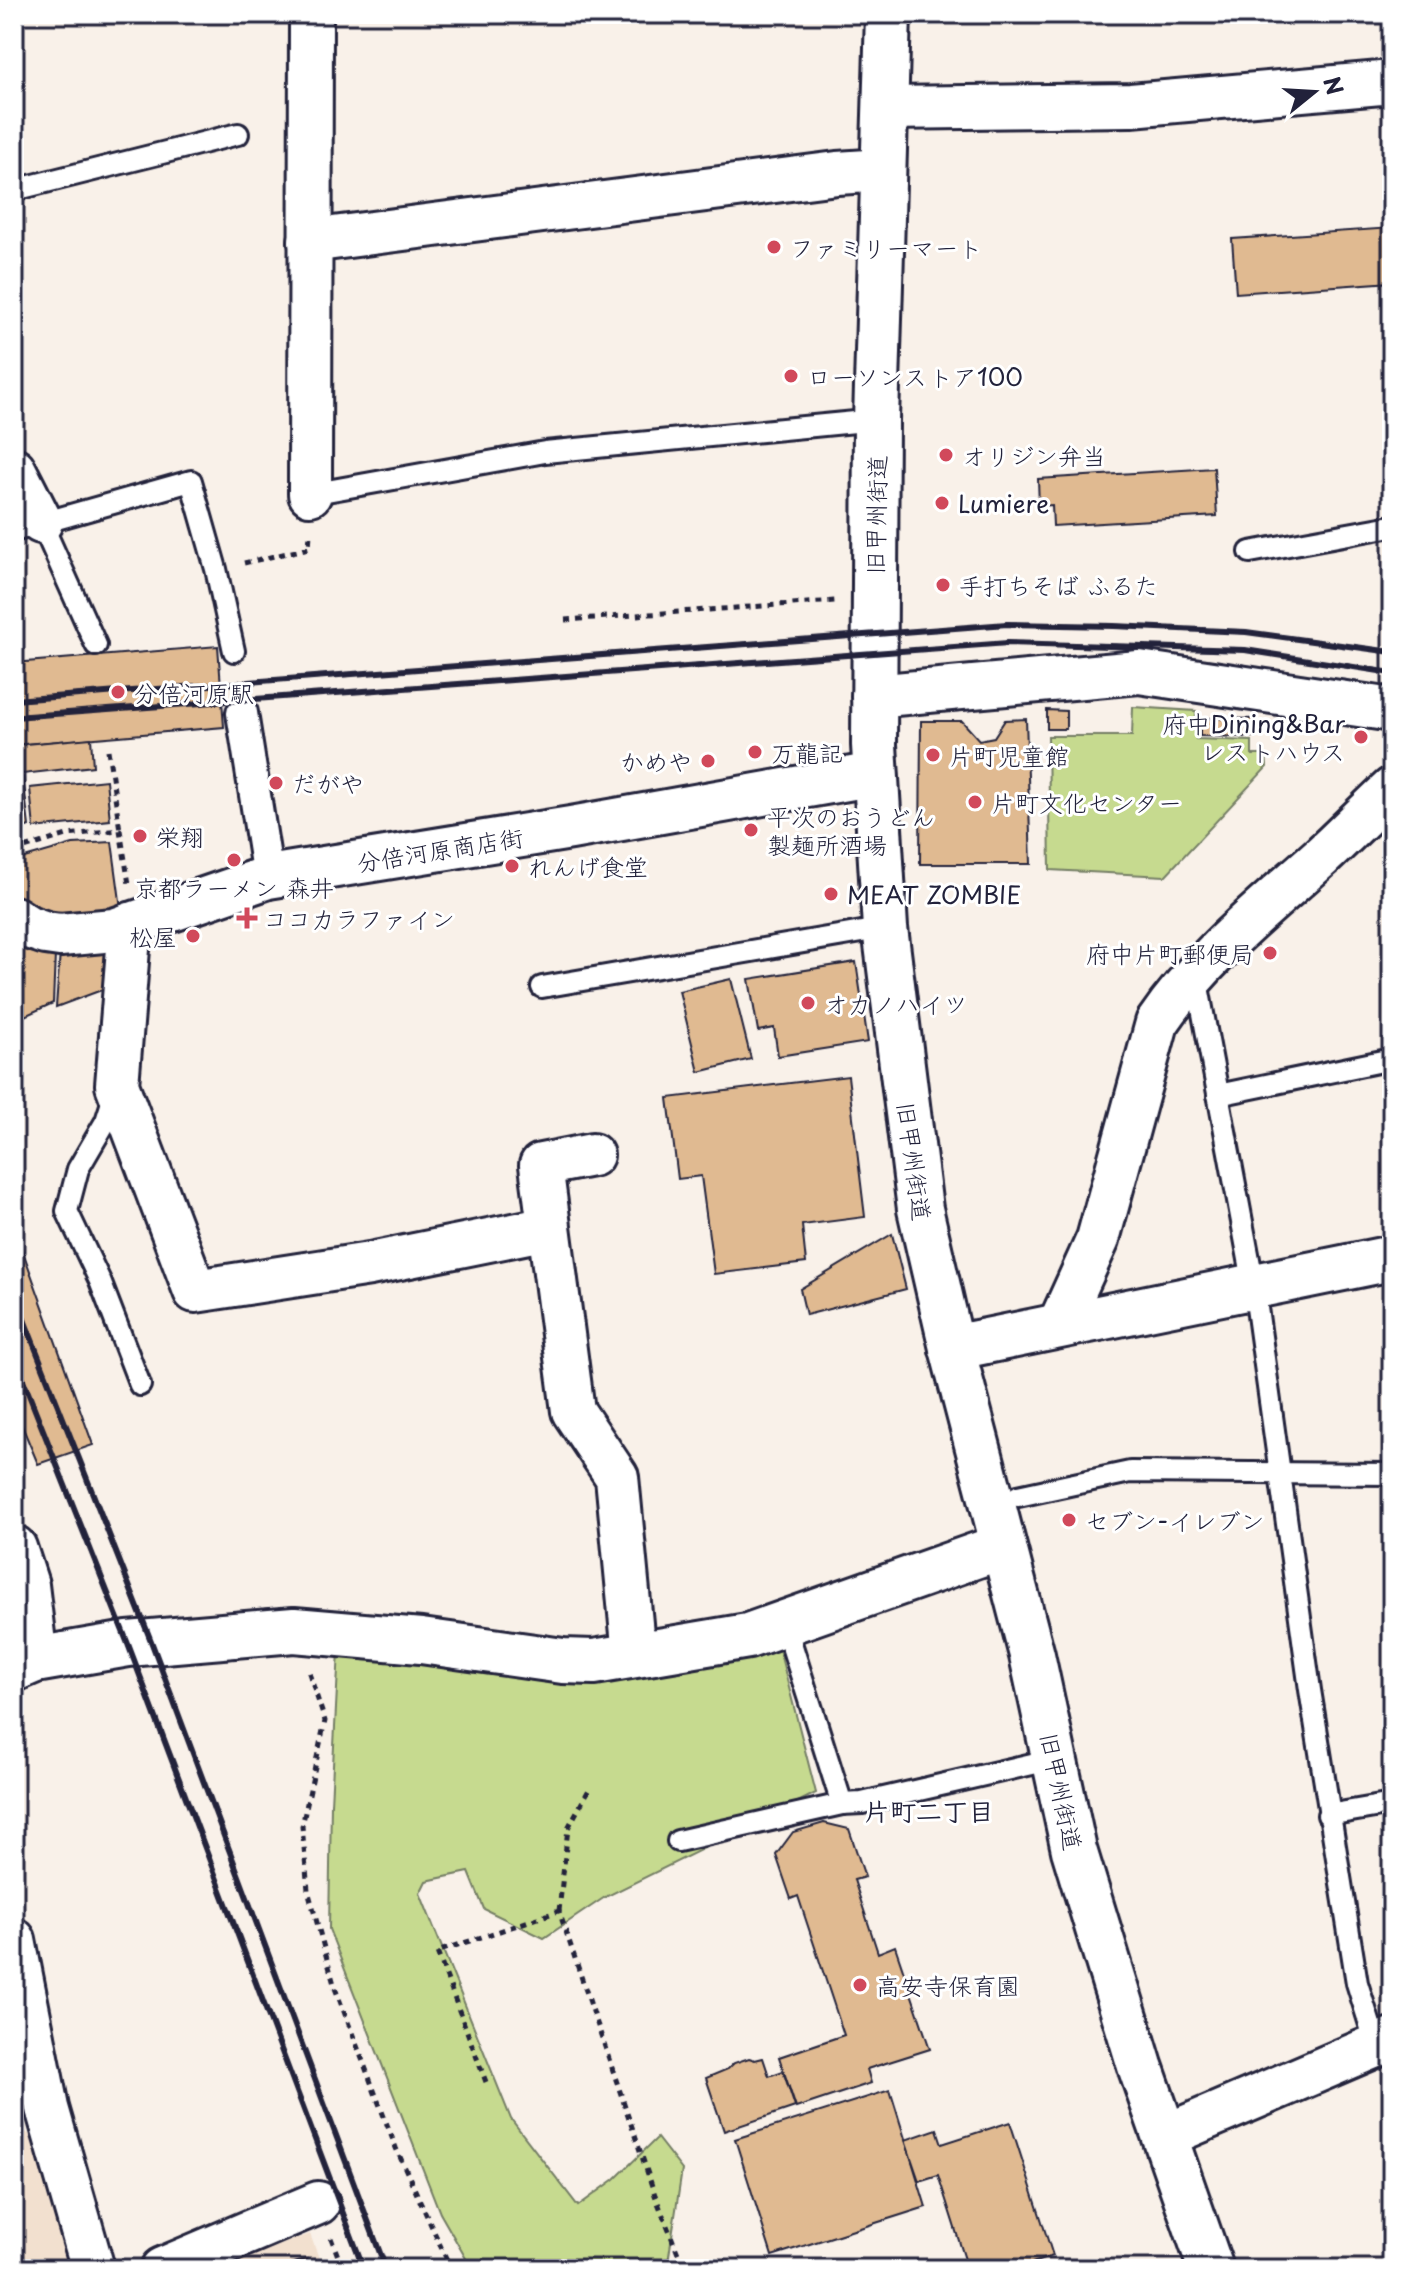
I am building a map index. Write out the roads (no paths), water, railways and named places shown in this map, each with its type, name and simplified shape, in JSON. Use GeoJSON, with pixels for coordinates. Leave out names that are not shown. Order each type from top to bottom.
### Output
{"type":"FeatureCollection","features":[{"type":"Feature","properties":{"kind":"main road","name":"旧甲州街道"},"geometry":{"type":"LineString","coordinates":[[888,14],[876,420],[875,774],[885,928],[920,1209],[952,1348],[1032,1655],[1074,1850],[1140,2066],[1211,2269]]}},
{"type":"Feature","properties":{"kind":"main road"},"geometry":{"type":"LineString","coordinates":[[952,1348],[1392,1258]]}},
{"type":"Feature","properties":{"kind":"main road"},"geometry":{"type":"LineString","coordinates":[[14,1548],[26,1585],[24,1664],[139,1642],[294,1630],[421,1641],[563,1661],[594,1662],[704,1645],[785,1624],[1003,1546]]}},
{"type":"Feature","properties":{"kind":"street"},"geometry":{"type":"LineString","coordinates":[[310,494],[311,14]]}},
{"type":"Feature","properties":{"kind":"street"},"geometry":{"type":"LineString","coordinates":[[885,108],[1131,105],[1392,82]]}},
{"type":"Feature","properties":{"kind":"street"},"geometry":{"type":"LineString","coordinates":[[310,241],[837,173],[884,170]]}},
{"type":"Feature","properties":{"kind":"street"},"geometry":{"type":"LineString","coordinates":[[14,469],[28,527]]}},
{"type":"Feature","properties":{"kind":"street"},"geometry":{"type":"LineString","coordinates":[[873,696],[1139,672],[1392,710]]}},
{"type":"Feature","properties":{"kind":"street"},"geometry":{"type":"LineString","coordinates":[[242,713],[268,877]]}},
{"type":"Feature","properties":{"kind":"street","name":"分倍河原商店街"},"geometry":{"type":"LineString","coordinates":[[14,918],[28,927],[60,935],[114,930],[268,877],[875,774]]}},
{"type":"Feature","properties":{"kind":"street"},"geometry":{"type":"LineString","coordinates":[[1059,1325],[1098,1239],[1157,1023],[1171,1003],[1242,926],[1392,789]]}},
{"type":"Feature","properties":{"kind":"street"},"geometry":{"type":"LineString","coordinates":[[130,924],[117,1085],[195,1291],[370,1264],[548,1228]]}},
{"type":"Feature","properties":{"kind":"street"},"geometry":{"type":"LineString","coordinates":[[592,1155],[541,1165],[573,1411],[617,1477],[634,1655]]}},
{"type":"Feature","properties":{"kind":"street"},"geometry":{"type":"LineString","coordinates":[[14,1940],[31,2110],[93,2269]]}},
{"type":"Feature","properties":{"kind":"street"},"geometry":{"type":"LineString","coordinates":[[1165,2136],[1384,2042]]}},
{"type":"Feature","properties":{"kind":"street"},"geometry":{"type":"LineString","coordinates":[[162,2269],[318,2203]]}},
{"type":"Feature","properties":{"kind":"lane"},"geometry":{"type":"LineString","coordinates":[[14,190],[238,134]]}},
{"type":"Feature","properties":{"kind":"lane"},"geometry":{"type":"LineString","coordinates":[[310,494],[545,452],[876,420]]}},
{"type":"Feature","properties":{"kind":"lane"},"geometry":{"type":"LineString","coordinates":[[96,645],[28,527],[191,481],[216,569],[234,651]]}},
{"type":"Feature","properties":{"kind":"lane"},"geometry":{"type":"LineString","coordinates":[[1250,552],[1392,526]]}},
{"type":"Feature","properties":{"kind":"lane"},"geometry":{"type":"LineString","coordinates":[[542,987],[885,928]]}},
{"type":"Feature","properties":{"kind":"lane"},"geometry":{"type":"LineString","coordinates":[[1196,976],[1254,1286],[1328,1815],[1357,1983],[1384,2042]]}},
{"type":"Feature","properties":{"kind":"lane"},"geometry":{"type":"LineString","coordinates":[[1218,1095],[1392,1059]]}},
{"type":"Feature","properties":{"kind":"lane"},"geometry":{"type":"LineString","coordinates":[[117,1085],[106,1121],[78,1169],[67,1211],[100,1281],[140,1385]]}},
{"type":"Feature","properties":{"kind":"lane"},"geometry":{"type":"LineString","coordinates":[[1018,1496],[1130,1472],[1392,1474]]}},
{"type":"Feature","properties":{"kind":"lane"},"geometry":{"type":"LineString","coordinates":[[785,1624],[842,1804]]}},
{"type":"Feature","properties":{"kind":"lane"},"geometry":{"type":"LineString","coordinates":[[678,1841],[1054,1759]]}},
{"type":"Feature","properties":{"kind":"lane"},"geometry":{"type":"LineString","coordinates":[[1328,1815],[1392,1804]]}},
{"type":"Feature","properties":{"kind":"railway"},"geometry":{"type":"LineString","coordinates":[[14,700],[1007,624],[1246,632],[1392,652]]}},
{"type":"Feature","properties":{"kind":"railway"},"geometry":{"type":"LineString","coordinates":[[14,717],[1008,643],[1245,650],[1392,673]]}},
{"type":"Feature","properties":{"kind":"railway"},"geometry":{"type":"LineString","coordinates":[[14,1294],[151,1641],[386,2269]]}},
{"type":"Feature","properties":{"kind":"railway"},"geometry":{"type":"LineString","coordinates":[[14,1357],[128,1644],[364,2269]]}},
{"type":"Feature","properties":{"kind":"place","name":"ファミリーマート"},"geometry":{"type":"Point","coordinates":[774,247]}},
{"type":"Feature","properties":{"kind":"place","name":"ローソンストア100"},"geometry":{"type":"Point","coordinates":[791,376]}},
{"type":"Feature","properties":{"kind":"place","name":"オリジン弁当"},"geometry":{"type":"Point","coordinates":[946,455]}},
{"type":"Feature","properties":{"kind":"place","name":"Lumiere"},"geometry":{"type":"Point","coordinates":[942,503]}},
{"type":"Feature","properties":{"kind":"place","name":"手打ちそば ふるた"},"geometry":{"type":"Point","coordinates":[943,585]}},
{"type":"Feature","properties":{"kind":"place","name":"分倍河原駅"},"geometry":{"type":"Point","coordinates":[118,692]}},
{"type":"Feature","properties":{"kind":"place","name":"府中Dining&Bar レストハウス"},"geometry":{"type":"Point","coordinates":[1361,737]}},
{"type":"Feature","properties":{"kind":"place","name":"万龍記"},"geometry":{"type":"Point","coordinates":[755,752]}},
{"type":"Feature","properties":{"kind":"place","name":"片町児童館"},"geometry":{"type":"Point","coordinates":[933,755]}},
{"type":"Feature","properties":{"kind":"place","name":"かめや"},"geometry":{"type":"Point","coordinates":[708,761]}},
{"type":"Feature","properties":{"kind":"place","name":"だがや"},"geometry":{"type":"Point","coordinates":[276,783]}},
{"type":"Feature","properties":{"kind":"place","name":"片町文化センター"},"geometry":{"type":"Point","coordinates":[975,802]}},
{"type":"Feature","properties":{"kind":"place","name":"平次のおうどん 製麺所酒場"},"geometry":{"type":"Point","coordinates":[751,830]}},
{"type":"Feature","properties":{"kind":"place","name":"栄翔"},"geometry":{"type":"Point","coordinates":[140,836]}},
{"type":"Feature","properties":{"kind":"place","name":"京都ラーメン 森井"},"geometry":{"type":"Point","coordinates":[234,860]}},
{"type":"Feature","properties":{"kind":"place","name":"れんげ食堂"},"geometry":{"type":"Point","coordinates":[512,866]}},
{"type":"Feature","properties":{"kind":"place","name":"MEAT ZOMBIE"},"geometry":{"type":"Point","coordinates":[831,894]}},
{"type":"Feature","properties":{"kind":"place","name":"ココカラファイン"},"geometry":{"type":"Point","coordinates":[247,918]}},
{"type":"Feature","properties":{"kind":"place","name":"松屋"},"geometry":{"type":"Point","coordinates":[193,936]}},
{"type":"Feature","properties":{"kind":"place","name":"府中片町郵便局"},"geometry":{"type":"Point","coordinates":[1270,953]}},
{"type":"Feature","properties":{"kind":"place","name":"オカノハイツ"},"geometry":{"type":"Point","coordinates":[808,1003]}},
{"type":"Feature","properties":{"kind":"place","name":"セブン-イレブン"},"geometry":{"type":"Point","coordinates":[1069,1520]}},
{"type":"Feature","properties":{"kind":"place","name":"高安寺保育園"},"geometry":{"type":"Point","coordinates":[860,1985]}},
{"type":"Feature","properties":{"kind":"district","name":"片町二丁目"},"geometry":{"type":"Point","coordinates":[929,1810]}}]}
